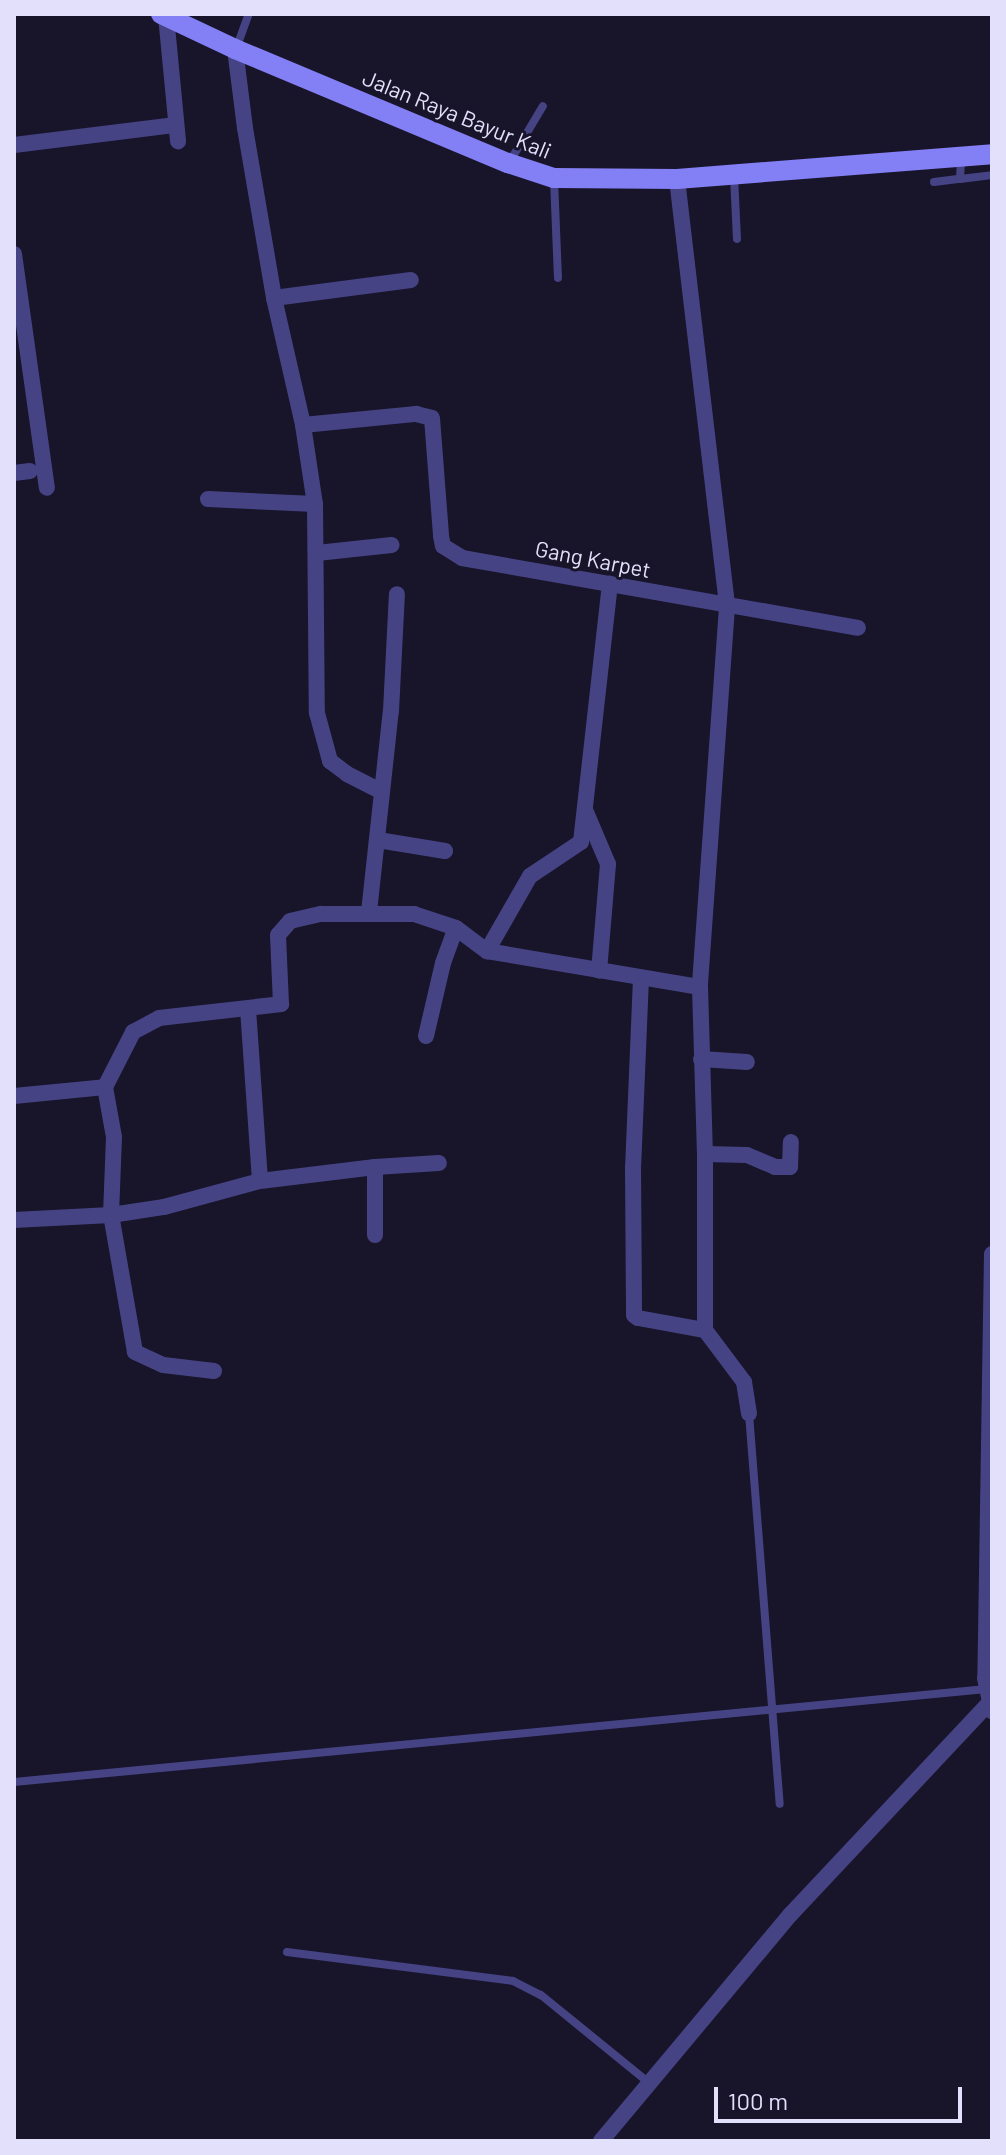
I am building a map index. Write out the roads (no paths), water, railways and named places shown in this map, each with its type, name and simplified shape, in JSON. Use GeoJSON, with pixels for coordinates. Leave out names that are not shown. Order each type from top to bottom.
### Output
{"type":"FeatureCollection","features":[{"type":"Feature","properties":{"kind":"street","name":"Jalan Raya Bayur Kali"},"geometry":{"type":"LineString","coordinates":[[164,15],[235,49],[508,163],[554,178],[677,179],[992,154]]}},
{"type":"Feature","properties":{"kind":"street"},"geometry":{"type":"LineString","coordinates":[[14,145],[176,133],[164,15]]}},
{"type":"Feature","properties":{"kind":"street"},"geometry":{"type":"LineString","coordinates":[[235,49],[274,298],[303,425],[315,504],[317,713],[330,761],[347,774],[381,791]]}},
{"type":"Feature","properties":{"kind":"street"},"geometry":{"type":"LineString","coordinates":[[677,179],[727,607],[700,987],[705,1154],[705,1330],[744,1382],[749,1414]]}},
{"type":"Feature","properties":{"kind":"street"},"geometry":{"type":"LineString","coordinates":[[14,254],[47,488]]}},
{"type":"Feature","properties":{"kind":"street"},"geometry":{"type":"LineString","coordinates":[[274,298],[411,280]]}},
{"type":"Feature","properties":{"kind":"street","name":"Gang Karpet"},"geometry":{"type":"LineString","coordinates":[[303,425],[416,414],[432,418],[441,536],[451,554],[727,607],[858,628]]}},
{"type":"Feature","properties":{"kind":"street"},"geometry":{"type":"LineString","coordinates":[[208,499],[315,504]]}},
{"type":"Feature","properties":{"kind":"street"},"geometry":{"type":"LineString","coordinates":[[317,553],[392,545]]}},
{"type":"Feature","properties":{"kind":"street"},"geometry":{"type":"LineString","coordinates":[[487,951],[530,876],[581,842],[610,584]]}},
{"type":"Feature","properties":{"kind":"street"},"geometry":{"type":"LineString","coordinates":[[369,912],[391,711],[397,594]]}},
{"type":"Feature","properties":{"kind":"street"},"geometry":{"type":"LineString","coordinates":[[584,809],[608,864],[599,971]]}},
{"type":"Feature","properties":{"kind":"street"},"geometry":{"type":"LineString","coordinates":[[378,840],[445,851]]}},
{"type":"Feature","properties":{"kind":"street"},"geometry":{"type":"LineString","coordinates":[[214,1371],[163,1365],[135,1352],[111,1215],[114,1137],[105,1087],[133,1032],[159,1018],[281,1004],[278,935],[290,921],[321,914],[414,914],[456,928],[487,951],[700,987]]}},
{"type":"Feature","properties":{"kind":"street"},"geometry":{"type":"LineString","coordinates":[[426,1036],[443,963],[456,928]]}},
{"type":"Feature","properties":{"kind":"street"},"geometry":{"type":"LineString","coordinates":[[641,978],[633,1167],[634,1315],[705,1330]]}},
{"type":"Feature","properties":{"kind":"street"},"geometry":{"type":"LineString","coordinates":[[260,1181],[262,1007]]}},
{"type":"Feature","properties":{"kind":"street"},"geometry":{"type":"LineString","coordinates":[[701,1059],[747,1062]]}},
{"type":"Feature","properties":{"kind":"street"},"geometry":{"type":"LineString","coordinates":[[14,1096],[105,1087]]}},
{"type":"Feature","properties":{"kind":"street"},"geometry":{"type":"LineString","coordinates":[[705,1154],[747,1155],[775,1167],[790,1167],[791,1142]]}},
{"type":"Feature","properties":{"kind":"street"},"geometry":{"type":"LineString","coordinates":[[14,1220],[111,1215],[164,1207],[260,1181],[375,1167],[439,1163]]}},
{"type":"Feature","properties":{"kind":"street"},"geometry":{"type":"LineString","coordinates":[[375,1167],[375,1235]]}},
{"type":"Feature","properties":{"kind":"street"},"geometry":{"type":"LineString","coordinates":[[601,2141],[790,1915],[989,1701],[992,1254]]}},
{"type":"Feature","properties":{"kind":"lane"},"geometry":{"type":"LineString","coordinates":[[235,49],[249,14]]}},
{"type":"Feature","properties":{"kind":"lane"},"geometry":{"type":"LineString","coordinates":[[508,163],[543,106]]}},
{"type":"Feature","properties":{"kind":"lane"},"geometry":{"type":"LineString","coordinates":[[960,179],[961,157]]}},
{"type":"Feature","properties":{"kind":"lane"},"geometry":{"type":"LineString","coordinates":[[733,175],[737,239]]}},
{"type":"Feature","properties":{"kind":"lane"},"geometry":{"type":"LineString","coordinates":[[934,182],[992,175]]}},
{"type":"Feature","properties":{"kind":"lane"},"geometry":{"type":"LineString","coordinates":[[554,178],[558,278]]}},
{"type":"Feature","properties":{"kind":"lane"},"geometry":{"type":"LineString","coordinates":[[749,1414],[780,1804]]}},
{"type":"Feature","properties":{"kind":"lane"},"geometry":{"type":"LineString","coordinates":[[14,1782],[772,1709],[989,1701]]}},
{"type":"Feature","properties":{"kind":"lane"},"geometry":{"type":"LineString","coordinates":[[287,1952],[513,1981],[541,1995],[648,2082]]}}]}
